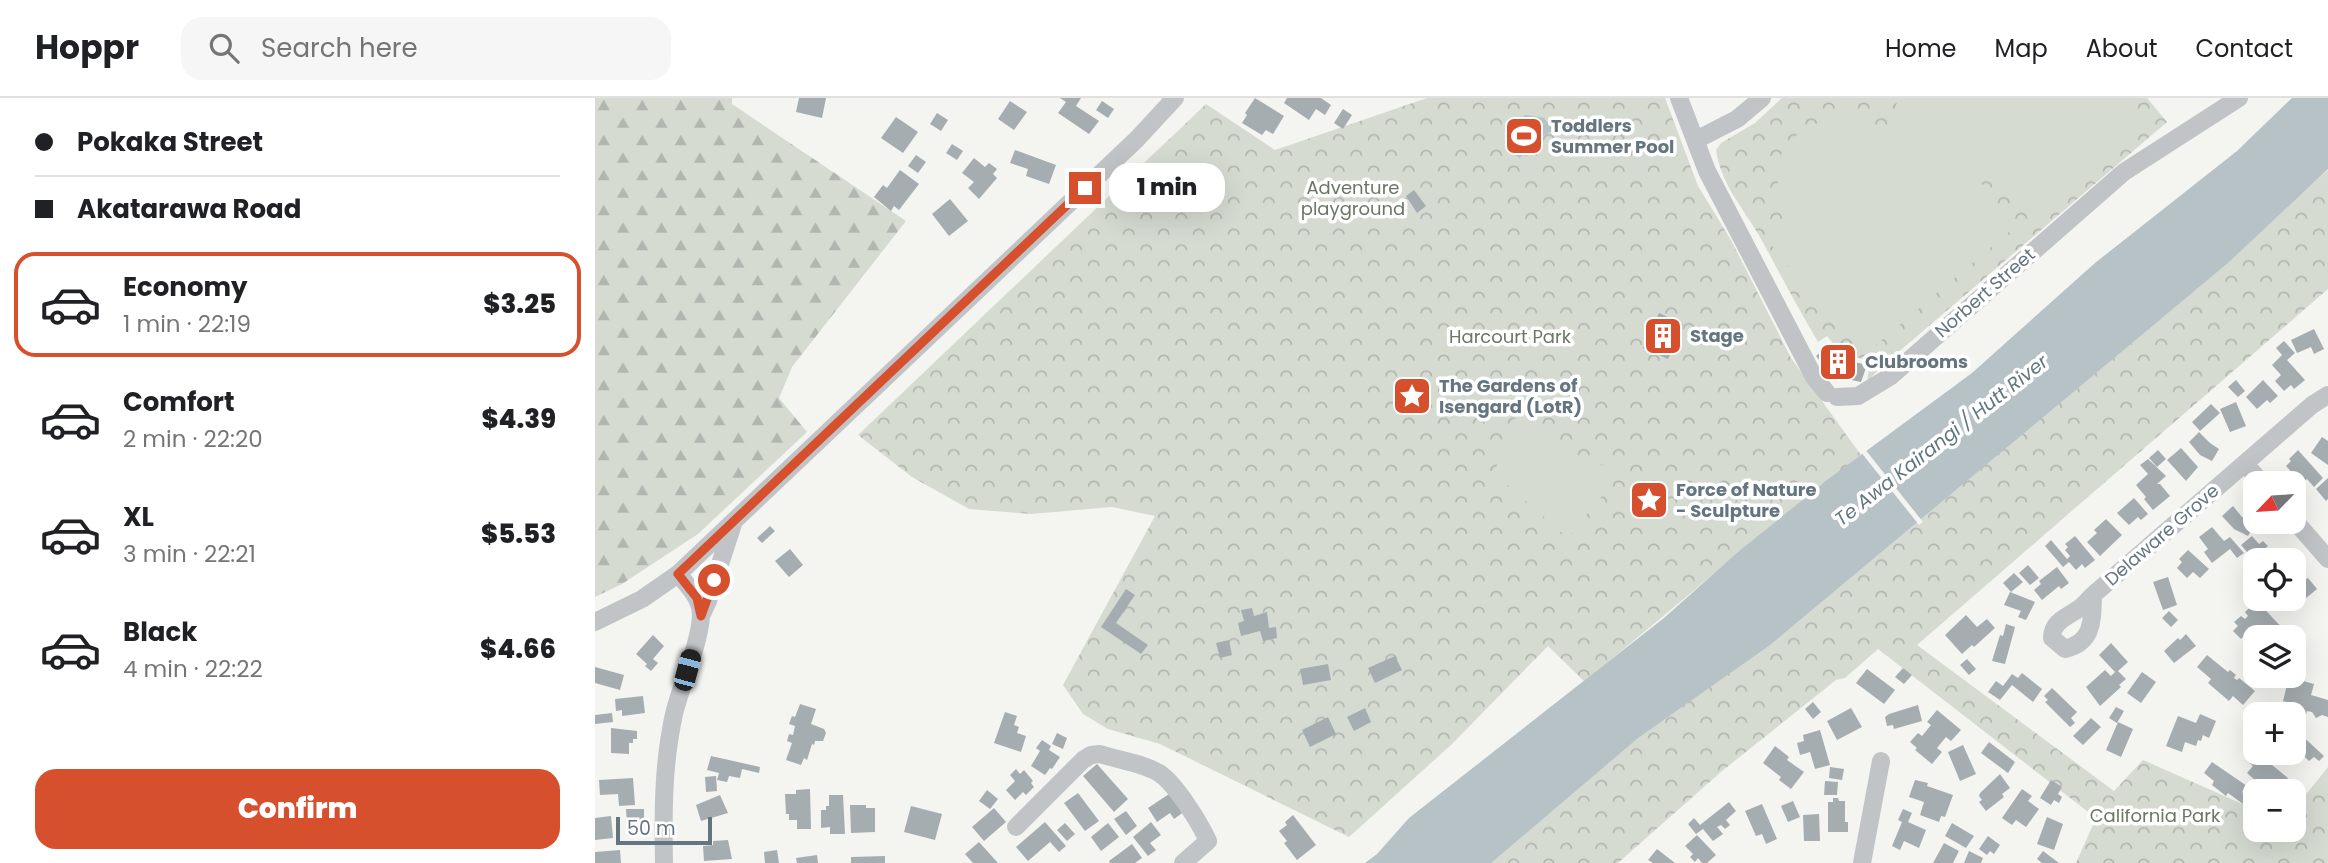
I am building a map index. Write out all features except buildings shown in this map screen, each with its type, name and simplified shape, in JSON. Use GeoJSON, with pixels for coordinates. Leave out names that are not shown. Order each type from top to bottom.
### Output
{"type":"FeatureCollection","features":[{"type":"Feature","properties":{"kind":"street"},"geometry":{"type":"LineString","coordinates":[[595,622],[642,600],[678,574],[1137,139],[1175,98]]}},
{"type":"Feature","properties":{"kind":"street","name":"Norbert Street"},"geometry":{"type":"LineString","coordinates":[[1679,98],[1707,171],[1814,377],[1832,395],[1858,396],[1891,376],[2124,172],[2239,98]]}},
{"type":"Feature","properties":{"kind":"street"},"geometry":{"type":"LineString","coordinates":[[1696,141],[1737,119],[1762,98]]}},
{"type":"Feature","properties":{"kind":"street","name":"Delaware Grove"},"geometry":{"type":"LineString","coordinates":[[2093,595],[2328,394]]}},
{"type":"Feature","properties":{"kind":"street"},"geometry":{"type":"LineString","coordinates":[[2245,464],[2251,471]]}},
{"type":"Feature","properties":{"kind":"street"},"geometry":{"type":"LineString","coordinates":[[664,863],[664,768],[674,713],[701,616],[735,518]]}},
{"type":"Feature","properties":{"kind":"street"},"geometry":{"type":"LineString","coordinates":[[2306,534],[2328,559]]}},
{"type":"Feature","properties":{"kind":"street"},"geometry":{"type":"LineString","coordinates":[[678,574],[697,598],[701,616]]}},
{"type":"Feature","properties":{"kind":"street"},"geometry":{"type":"LineString","coordinates":[[1016,827],[1083,760],[1100,754],[1161,775],[1200,824],[1208,841],[1183,863]]}},
{"type":"Feature","properties":{"kind":"street"},"geometry":{"type":"LineString","coordinates":[[1863,863],[1881,761]]}},
{"type":"Feature","properties":{"kind":"green space"},"geometry":{"type":"Polygon","coordinates":[[[595,98],[732,98],[732,104],[906,221],[792,367],[779,398],[807,432],[698,534],[622,584],[595,597],[595,98]]]}},
{"type":"Feature","properties":{"kind":"green space","name":"Harcourt Park"},"geometry":{"type":"Polygon","coordinates":[[[1427,98],[1665,98],[1698,186],[1731,240],[1791,358],[1861,455],[1790,510],[1584,681],[1548,646],[1451,745],[1349,837],[1160,744],[1108,729],[1083,714],[1063,685],[1155,516],[1112,507],[1031,514],[969,509],[912,477],[858,435],[1206,104],[1275,150],[1427,98]]]}},
{"type":"Feature","properties":{"kind":"green space"},"geometry":{"type":"Polygon","coordinates":[[[1782,98],[2147,98],[2167,122],[1881,367],[1867,382],[1870,361],[1841,353],[1827,336],[1818,342],[1760,237],[1733,195],[1719,162],[1716,150],[1721,143],[1755,123],[1782,98]]]}},
{"type":"Feature","properties":{"kind":"green space"},"geometry":{"type":"Polygon","coordinates":[[[1898,98],[2123,98],[2142,120],[2031,217],[1990,170],[1976,177],[2016,226],[1864,355],[1767,240],[1789,220],[1781,198],[1777,173],[1780,157],[1791,140],[1809,127],[1841,117],[1867,122],[1889,136],[1902,125],[1896,106],[1898,98]]]}},
{"type":"Feature","properties":{"kind":"green space","name":"California Park"},"geometry":{"type":"Polygon","coordinates":[[[2328,170],[2328,289],[1917,645],[2114,791],[2143,760],[2243,804],[2243,842],[2306,842],[2306,793],[2328,767],[2328,863],[2076,863],[2096,818],[1878,649],[1845,678],[1836,680],[1722,771],[1618,863],[1486,863],[1550,806],[2186,292],[2328,170]]]}},
{"type":"Feature","properties":{"kind":"green space"},"geometry":{"type":"Polygon","coordinates":[[[1526,416],[1577,462],[1608,466],[1617,477],[1568,538],[1494,473],[1513,419],[1526,416]]]}},
{"type":"Feature","properties":{"kind":"water","name":"Te Awa Kairangi / Hutt River"},"geometry":{"type":"Polygon","coordinates":[[[2292,98],[2328,98],[2328,169],[2229,262],[1770,645],[1638,738],[1491,863],[1365,863],[1377,854],[1409,818],[1664,618],[1738,552],[1831,477],[1972,373],[2095,263],[2237,151],[2292,98]]]}},
{"type":"Feature","properties":{"kind":"water","name":"Toddlers Summer Pool"},"geometry":{"type":"Polygon","coordinates":[[[1526,115],[1544,118],[1554,130],[1533,141],[1520,158],[1514,154],[1508,142],[1515,124],[1526,115]]]}},
{"type":"Feature","properties":{"kind":"pier"},"geometry":{"type":"Polygon","coordinates":[[[1864,448],[1923,522],[1919,525],[1860,451],[1864,448]]]}},
{"type":"Feature","properties":{"kind":"place","name":"Toddlers Summer Pool"},"geometry":{"type":"Point","coordinates":[1524,136]}},
{"type":"Feature","properties":{"kind":"place","name":"Stage"},"geometry":{"type":"Point","coordinates":[1663,336]}},
{"type":"Feature","properties":{"kind":"place","name":"Clubrooms"},"geometry":{"type":"Point","coordinates":[1838,362]}},
{"type":"Feature","properties":{"kind":"place","name":"The Gardens of Isengard (LotR)"},"geometry":{"type":"Point","coordinates":[1412,396]}},
{"type":"Feature","properties":{"kind":"place","name":"Force of Nature - Sculpture"},"geometry":{"type":"Point","coordinates":[1649,500]}},
{"type":"Feature","properties":{"kind":"route"},"geometry":{"type":"LineString","coordinates":[[714,580],[701,616],[697,598],[678,574],[1085,188]]}},
{"type":"Feature","properties":{"kind":"park label","name":"Adventure playground"},"geometry":{"type":"Point","coordinates":[1353,198]}}]}
